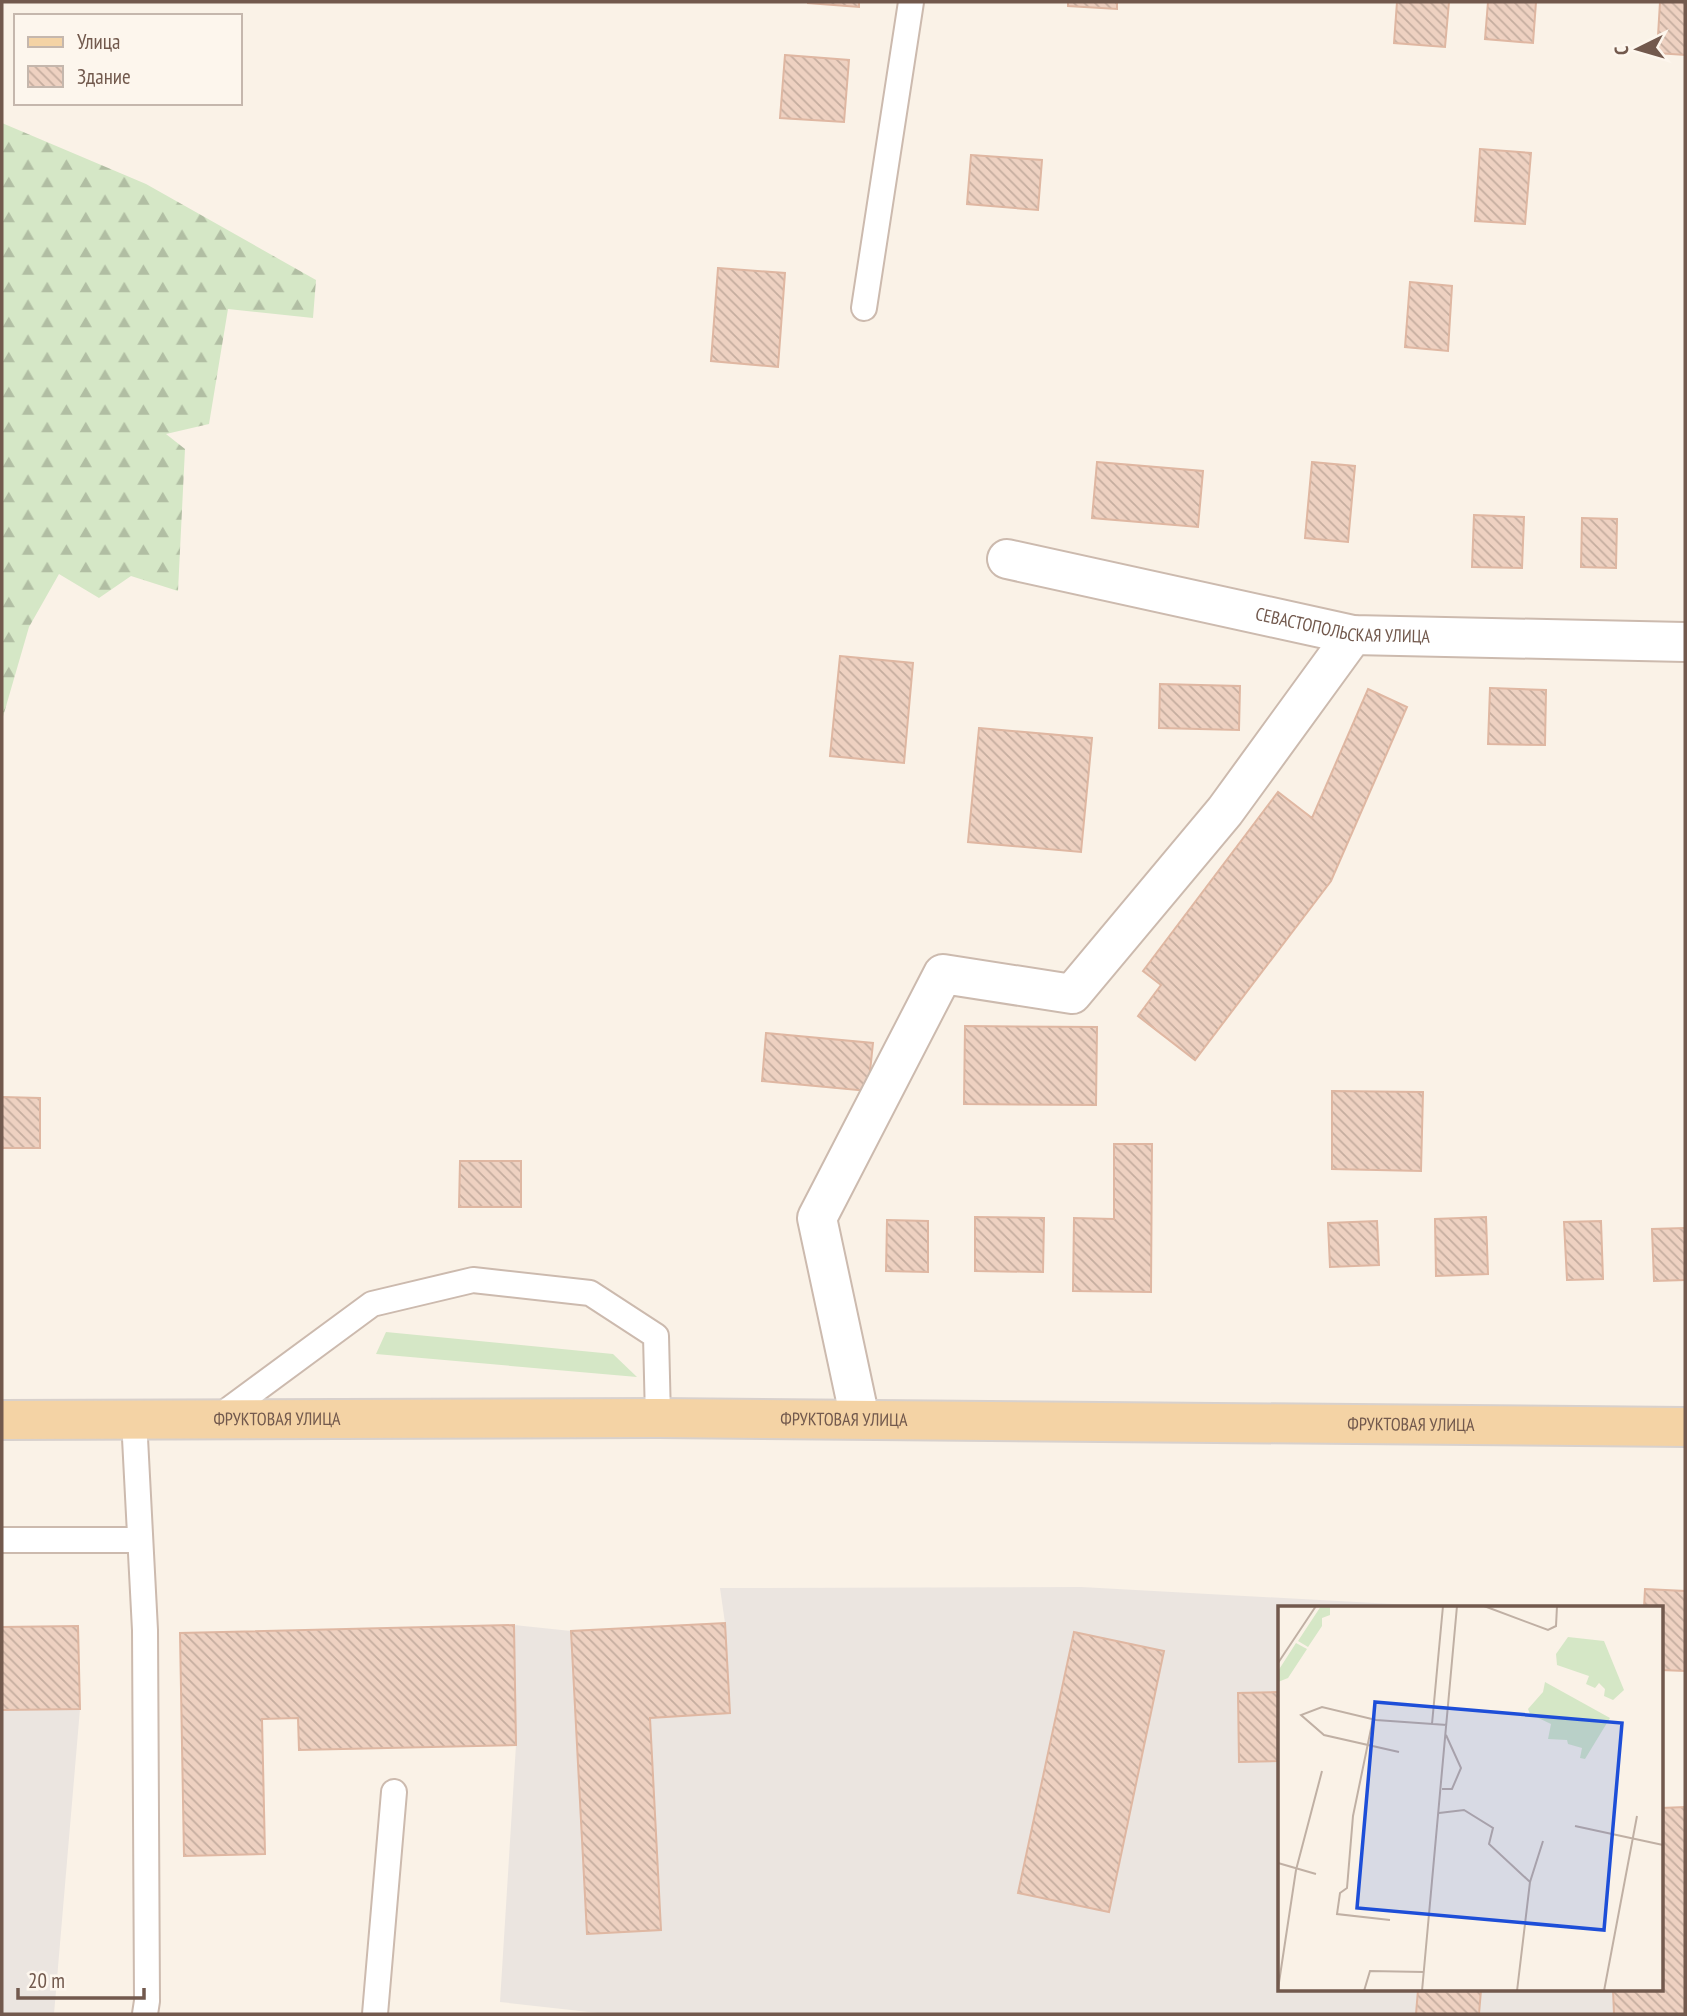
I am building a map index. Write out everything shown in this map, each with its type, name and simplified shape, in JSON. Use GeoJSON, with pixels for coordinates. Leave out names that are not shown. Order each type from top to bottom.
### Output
{"type":"FeatureCollection","features":[{"type":"Feature","properties":{"kind":"main road","name":"ФРУКТОВАЯ УЛИЦА"},"geometry":{"type":"LineString","coordinates":[[2,1420],[658,1418],[1685,1427]]}},
{"type":"Feature","properties":{"kind":"street","name":"СЕВАСТОПОЛЬСКАЯ УЛИЦА"},"geometry":{"type":"LineString","coordinates":[[1007,559],[1353,635],[1685,642]]}},
{"type":"Feature","properties":{"kind":"street"},"geometry":{"type":"LineString","coordinates":[[860,1419],[817,1218],[943,974],[1072,994],[1225,811],[1353,635]]}},
{"type":"Feature","properties":{"kind":"lane"},"geometry":{"type":"LineString","coordinates":[[864,308],[911,2]]}},
{"type":"Feature","properties":{"kind":"lane"},"geometry":{"type":"LineString","coordinates":[[216,1419],[372,1304],[473,1280],[590,1293],[656,1336],[658,1418]]}},
{"type":"Feature","properties":{"kind":"lane"},"geometry":{"type":"LineString","coordinates":[[134,1419],[145,1630],[145,2014]]}},
{"type":"Feature","properties":{"kind":"lane"},"geometry":{"type":"LineString","coordinates":[[2,1540],[140,1540]]}},
{"type":"Feature","properties":{"kind":"lane"},"geometry":{"type":"LineString","coordinates":[[375,2014],[394,1792]]}},
{"type":"Feature","properties":{"kind":"shaded area"},"geometry":{"type":"Polygon","coordinates":[[[1081,1587],[1429,1606],[1278,1606],[1278,1992],[1613,1992],[1614,2014],[607,2014],[500,2002],[516,1745],[514,1625],[571,1631],[725,1623],[720,1588],[1081,1587]]]}},
{"type":"Feature","properties":{"kind":"shaded area"},"geometry":{"type":"Polygon","coordinates":[[[2,1626],[78,1626],[80,1709],[54,2014],[2,2014],[2,1626]]]}},
{"type":"Feature","properties":{"kind":"green space"},"geometry":{"type":"Polygon","coordinates":[[[2,123],[146,184],[316,280],[313,318],[228,309],[209,424],[166,434],[185,449],[178,591],[131,576],[99,598],[59,574],[29,627],[2,720],[2,123]]]}},
{"type":"Feature","properties":{"kind":"green space"},"geometry":{"type":"Polygon","coordinates":[[[386,1332],[613,1354],[637,1377],[376,1354],[386,1332]]]}},
{"type":"Feature","properties":{"kind":"building"},"geometry":{"type":"Polygon","coordinates":[[[859,2],[859,7],[808,3],[859,2]]]}},
{"type":"Feature","properties":{"kind":"building"},"geometry":{"type":"Polygon","coordinates":[[[1068,2],[1117,2],[1117,9],[1068,6],[1068,2]]]}},
{"type":"Feature","properties":{"kind":"building"},"geometry":{"type":"Polygon","coordinates":[[[1397,2],[1449,2],[1445,47],[1394,43],[1397,2]]]}},
{"type":"Feature","properties":{"kind":"building"},"geometry":{"type":"Polygon","coordinates":[[[1488,2],[1536,2],[1533,43],[1485,39],[1488,2]]]}},
{"type":"Feature","properties":{"kind":"building"},"geometry":{"type":"Polygon","coordinates":[[[1660,2],[1685,2],[1685,55],[1657,53],[1660,2]]]}},
{"type":"Feature","properties":{"kind":"building"},"geometry":{"type":"Polygon","coordinates":[[[785,55],[849,60],[844,122],[780,118],[785,55]]]}},
{"type":"Feature","properties":{"kind":"building"},"geometry":{"type":"Polygon","coordinates":[[[1480,149],[1531,153],[1525,224],[1475,221],[1480,149]]]}},
{"type":"Feature","properties":{"kind":"building"},"geometry":{"type":"Polygon","coordinates":[[[971,155],[1042,160],[1038,210],[967,204],[971,155]]]}},
{"type":"Feature","properties":{"kind":"building"},"geometry":{"type":"Polygon","coordinates":[[[718,268],[785,273],[778,367],[711,361],[718,268]]]}},
{"type":"Feature","properties":{"kind":"building"},"geometry":{"type":"Polygon","coordinates":[[[1410,282],[1452,286],[1448,351],[1405,347],[1410,282]]]}},
{"type":"Feature","properties":{"kind":"building"},"geometry":{"type":"Polygon","coordinates":[[[1097,462],[1203,471],[1198,527],[1092,518],[1097,462]]]}},
{"type":"Feature","properties":{"kind":"building"},"geometry":{"type":"Polygon","coordinates":[[[1312,462],[1355,466],[1348,542],[1305,538],[1312,462]]]}},
{"type":"Feature","properties":{"kind":"building"},"geometry":{"type":"Polygon","coordinates":[[[1474,515],[1524,517],[1522,568],[1472,567],[1474,515]]]}},
{"type":"Feature","properties":{"kind":"building"},"geometry":{"type":"Polygon","coordinates":[[[1582,518],[1617,519],[1616,568],[1581,567],[1582,518]]]}},
{"type":"Feature","properties":{"kind":"building"},"geometry":{"type":"Polygon","coordinates":[[[840,656],[913,663],[904,763],[830,756],[840,656]]]}},
{"type":"Feature","properties":{"kind":"building"},"geometry":{"type":"Polygon","coordinates":[[[1160,684],[1240,686],[1239,730],[1159,728],[1160,684]]]}},
{"type":"Feature","properties":{"kind":"building"},"geometry":{"type":"Polygon","coordinates":[[[1490,688],[1546,690],[1545,745],[1488,744],[1490,688]]]}},
{"type":"Feature","properties":{"kind":"building"},"geometry":{"type":"Polygon","coordinates":[[[1368,689],[1407,707],[1331,881],[1195,1060],[1138,1016],[1161,985],[1143,971],[1278,792],[1312,818],[1368,689]]]}},
{"type":"Feature","properties":{"kind":"building"},"geometry":{"type":"Polygon","coordinates":[[[979,728],[1092,738],[1081,852],[968,842],[979,728]]]}},
{"type":"Feature","properties":{"kind":"building"},"geometry":{"type":"Polygon","coordinates":[[[965,1026],[1097,1027],[1096,1105],[964,1104],[965,1026]]]}},
{"type":"Feature","properties":{"kind":"building"},"geometry":{"type":"Polygon","coordinates":[[[766,1033],[873,1043],[868,1091],[762,1081],[766,1033]]]}},
{"type":"Feature","properties":{"kind":"building"},"geometry":{"type":"Polygon","coordinates":[[[1332,1091],[1423,1092],[1421,1171],[1332,1169],[1332,1091]]]}},
{"type":"Feature","properties":{"kind":"building"},"geometry":{"type":"Polygon","coordinates":[[[2,1097],[40,1098],[40,1148],[2,1148],[2,1097]]]}},
{"type":"Feature","properties":{"kind":"building"},"geometry":{"type":"Polygon","coordinates":[[[1114,1144],[1152,1144],[1151,1292],[1073,1291],[1074,1218],[1114,1219],[1114,1144]]]}},
{"type":"Feature","properties":{"kind":"building"},"geometry":{"type":"Polygon","coordinates":[[[460,1161],[521,1161],[521,1207],[459,1207],[460,1161]]]}},
{"type":"Feature","properties":{"kind":"building"},"geometry":{"type":"Polygon","coordinates":[[[975,1217],[1044,1218],[1043,1272],[975,1271],[975,1217]]]}},
{"type":"Feature","properties":{"kind":"building"},"geometry":{"type":"Polygon","coordinates":[[[1486,1217],[1488,1274],[1436,1276],[1435,1219],[1486,1217]]]}},
{"type":"Feature","properties":{"kind":"building"},"geometry":{"type":"Polygon","coordinates":[[[887,1220],[928,1221],[928,1272],[886,1271],[887,1220]]]}},
{"type":"Feature","properties":{"kind":"building"},"geometry":{"type":"Polygon","coordinates":[[[1377,1221],[1379,1265],[1330,1267],[1328,1223],[1377,1221]]]}},
{"type":"Feature","properties":{"kind":"building"},"geometry":{"type":"Polygon","coordinates":[[[1601,1221],[1603,1279],[1567,1280],[1564,1222],[1601,1221]]]}},
{"type":"Feature","properties":{"kind":"building"},"geometry":{"type":"Polygon","coordinates":[[[1685,1228],[1685,1280],[1654,1281],[1652,1229],[1685,1228]]]}},
{"type":"Feature","properties":{"kind":"building"},"geometry":{"type":"Polygon","coordinates":[[[1645,1589],[1685,1591],[1685,1671],[1662,1670],[1662,1606],[1644,1606],[1645,1589]]]}},
{"type":"Feature","properties":{"kind":"building"},"geometry":{"type":"Polygon","coordinates":[[[725,1623],[730,1713],[650,1718],[661,1930],[587,1934],[571,1631],[725,1623]]]}},
{"type":"Feature","properties":{"kind":"building"},"geometry":{"type":"Polygon","coordinates":[[[514,1625],[516,1745],[299,1750],[298,1718],[262,1719],[265,1854],[184,1856],[180,1633],[514,1625]]]}},
{"type":"Feature","properties":{"kind":"building"},"geometry":{"type":"Polygon","coordinates":[[[78,1626],[80,1709],[2,1710],[2,1627],[78,1626]]]}},
{"type":"Feature","properties":{"kind":"building"},"geometry":{"type":"Polygon","coordinates":[[[1074,1632],[1164,1651],[1109,1912],[1018,1893],[1074,1632]]]}},
{"type":"Feature","properties":{"kind":"building"},"geometry":{"type":"Polygon","coordinates":[[[1278,1692],[1278,1761],[1239,1762],[1238,1693],[1278,1692]]]}},
{"type":"Feature","properties":{"kind":"building"},"geometry":{"type":"Polygon","coordinates":[[[1685,1807],[1685,2014],[1614,2014],[1613,1992],[1662,1992],[1662,1808],[1685,1807]]]}},
{"type":"Feature","properties":{"kind":"building"},"geometry":{"type":"Polygon","coordinates":[[[1418,1992],[1481,1992],[1479,2014],[1416,2014],[1418,1992]]]}}]}
